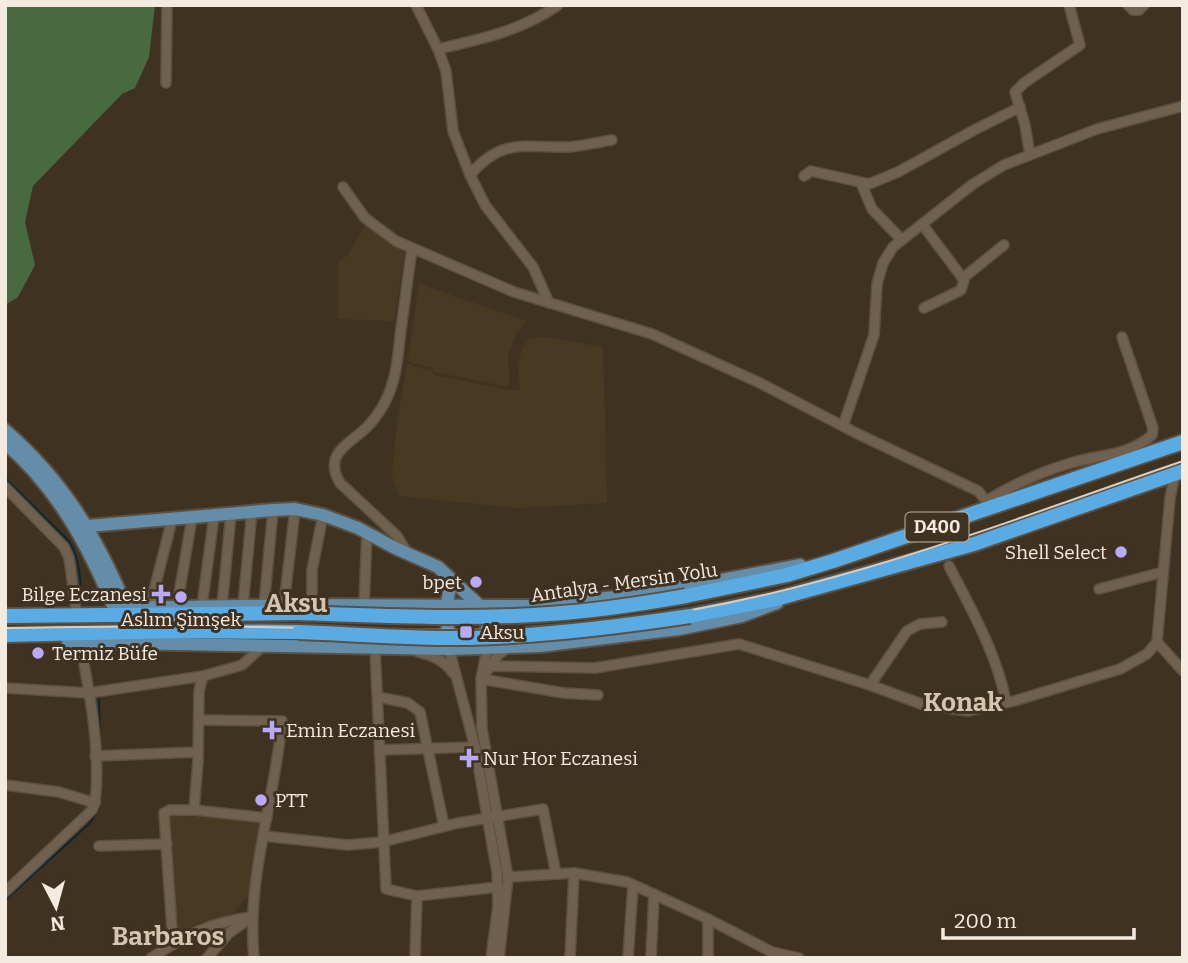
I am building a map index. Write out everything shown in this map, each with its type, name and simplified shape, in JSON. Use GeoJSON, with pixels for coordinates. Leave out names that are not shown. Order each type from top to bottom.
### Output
{"type":"FeatureCollection","features":[{"type":"Feature","properties":{"kind":"highway","name":"Antalya - Mersin Yolu"},"geometry":{"type":"LineString","coordinates":[[5,616],[298,614],[430,618],[591,610],[686,596],[787,575],[885,544],[990,505],[1183,443]]}},
{"type":"Feature","properties":{"kind":"highway","name":"Antalya - Mersin Yolu"},"geometry":{"type":"LineString","coordinates":[[7,637],[178,631],[490,637],[584,631],[690,617],[820,588],[974,544],[1179,473]]}},
{"type":"Feature","properties":{"kind":"highway"},"geometry":{"type":"LineString","coordinates":[[83,615],[120,607]]}},
{"type":"Feature","properties":{"kind":"highway"},"geometry":{"type":"LineString","coordinates":[[7,637],[74,642]]}},
{"type":"Feature","properties":{"kind":"main road"},"geometry":{"type":"LineString","coordinates":[[5,430],[10,447],[50,474],[83,529],[120,607],[532,606],[653,593],[797,566],[885,544]]}},
{"type":"Feature","properties":{"kind":"main road"},"geometry":{"type":"LineString","coordinates":[[83,529],[252,511],[295,509],[323,515],[438,567],[481,607],[488,621],[486,649]]}},
{"type":"Feature","properties":{"kind":"main road"},"geometry":{"type":"LineString","coordinates":[[449,649],[447,607],[449,588],[453,582]]}},
{"type":"Feature","properties":{"kind":"main road"},"geometry":{"type":"LineString","coordinates":[[74,642],[509,648],[587,642],[679,629],[742,616],[820,588]]}},
{"type":"Feature","properties":{"kind":"street"},"geometry":{"type":"LineString","coordinates":[[166,83],[167,5]]}},
{"type":"Feature","properties":{"kind":"street"},"geometry":{"type":"LineString","coordinates":[[416,5],[446,71],[453,131],[470,175],[485,205],[533,267],[549,303]]}},
{"type":"Feature","properties":{"kind":"street"},"geometry":{"type":"LineString","coordinates":[[438,49],[514,29],[558,5]]}},
{"type":"Feature","properties":{"kind":"street"},"geometry":{"type":"LineString","coordinates":[[1030,155],[1015,92],[1080,45],[1069,5]]}},
{"type":"Feature","properties":{"kind":"street"},"geometry":{"type":"LineString","coordinates":[[1128,5],[1133,10],[1139,10],[1144,5]]}},
{"type":"Feature","properties":{"kind":"street"},"geometry":{"type":"LineString","coordinates":[[843,426],[874,335],[877,284],[883,263],[893,247],[973,184],[1004,165],[1097,129],[1183,106]]}},
{"type":"Feature","properties":{"kind":"street"},"geometry":{"type":"LineString","coordinates":[[804,176],[811,171],[869,184],[884,179],[1020,107]]}},
{"type":"Feature","properties":{"kind":"street"},"geometry":{"type":"LineString","coordinates":[[470,175],[492,154],[513,145],[569,147],[612,140]]}},
{"type":"Feature","properties":{"kind":"street"},"geometry":{"type":"LineString","coordinates":[[861,183],[872,209],[902,240]]}},
{"type":"Feature","properties":{"kind":"street"},"geometry":{"type":"LineString","coordinates":[[343,187],[365,218],[396,241],[514,292],[652,334],[760,383],[978,491],[990,505],[1012,484],[1032,475],[1094,457],[1124,452],[1153,435],[1153,428],[1122,338]]}},
{"type":"Feature","properties":{"kind":"street"},"geometry":{"type":"LineString","coordinates":[[922,225],[963,278],[964,283],[961,290],[924,308]]}},
{"type":"Feature","properties":{"kind":"street"},"geometry":{"type":"LineString","coordinates":[[963,278],[1004,245]]}},
{"type":"Feature","properties":{"kind":"street"},"geometry":{"type":"LineString","coordinates":[[408,554],[397,536],[340,483],[334,466],[341,448],[379,413],[390,393],[412,248]]}},
{"type":"Feature","properties":{"kind":"street"},"geometry":{"type":"LineString","coordinates":[[489,666],[595,668],[739,643],[923,705],[968,711],[1086,681],[1120,669],[1147,654],[1157,642],[1170,498],[1179,473]]}},
{"type":"Feature","properties":{"kind":"street"},"geometry":{"type":"LineString","coordinates":[[5,487],[64,547],[83,615]]}},
{"type":"Feature","properties":{"kind":"street"},"geometry":{"type":"LineString","coordinates":[[284,605],[295,509]]}},
{"type":"Feature","properties":{"kind":"street"},"geometry":{"type":"LineString","coordinates":[[264,605],[274,510]]}},
{"type":"Feature","properties":{"kind":"street"},"geometry":{"type":"LineString","coordinates":[[243,606],[252,511]]}},
{"type":"Feature","properties":{"kind":"street"},"geometry":{"type":"LineString","coordinates":[[222,606],[231,514]]}},
{"type":"Feature","properties":{"kind":"street"},"geometry":{"type":"LineString","coordinates":[[312,605],[312,570],[323,515]]}},
{"type":"Feature","properties":{"kind":"street"},"geometry":{"type":"LineString","coordinates":[[202,606],[214,516]]}},
{"type":"Feature","properties":{"kind":"street"},"geometry":{"type":"LineString","coordinates":[[177,606],[192,518]]}},
{"type":"Feature","properties":{"kind":"street"},"geometry":{"type":"LineString","coordinates":[[150,606],[172,520]]}},
{"type":"Feature","properties":{"kind":"street"},"geometry":{"type":"LineString","coordinates":[[364,605],[367,533]]}},
{"type":"Feature","properties":{"kind":"street"},"geometry":{"type":"LineString","coordinates":[[949,566],[986,640],[1006,702]]}},
{"type":"Feature","properties":{"kind":"street"},"geometry":{"type":"LineString","coordinates":[[1099,589],[1163,572]]}},
{"type":"Feature","properties":{"kind":"street"},"geometry":{"type":"LineString","coordinates":[[870,685],[907,631],[920,624],[942,622]]}},
{"type":"Feature","properties":{"kind":"street"},"geometry":{"type":"LineString","coordinates":[[5,892],[92,810],[95,803],[99,756],[89,693],[74,642]]}},
{"type":"Feature","properties":{"kind":"street"},"geometry":{"type":"LineString","coordinates":[[1157,642],[1183,671]]}},
{"type":"Feature","properties":{"kind":"street"},"geometry":{"type":"LineString","coordinates":[[5,688],[89,693],[203,676],[242,666],[262,646]]}},
{"type":"Feature","properties":{"kind":"street"},"geometry":{"type":"LineString","coordinates":[[374,648],[386,889],[417,896],[498,887]]}},
{"type":"Feature","properties":{"kind":"street"},"geometry":{"type":"LineString","coordinates":[[403,648],[434,656],[447,664],[455,675]]}},
{"type":"Feature","properties":{"kind":"street"},"geometry":{"type":"LineString","coordinates":[[481,679],[499,654],[509,648]]}},
{"type":"Feature","properties":{"kind":"street"},"geometry":{"type":"LineString","coordinates":[[449,649],[508,877],[499,958]]}},
{"type":"Feature","properties":{"kind":"street"},"geometry":{"type":"LineString","coordinates":[[486,649],[481,679],[482,729],[494,818],[498,887],[491,958]]}},
{"type":"Feature","properties":{"kind":"street"},"geometry":{"type":"LineString","coordinates":[[194,810],[199,691],[203,676]]}},
{"type":"Feature","properties":{"kind":"street"},"geometry":{"type":"LineString","coordinates":[[481,679],[564,693],[598,695]]}},
{"type":"Feature","properties":{"kind":"street"},"geometry":{"type":"LineString","coordinates":[[378,697],[408,703],[418,709],[444,826]]}},
{"type":"Feature","properties":{"kind":"street"},"geometry":{"type":"LineString","coordinates":[[198,720],[282,721],[251,917],[254,958]]}},
{"type":"Feature","properties":{"kind":"street"},"geometry":{"type":"LineString","coordinates":[[380,750],[475,747]]}},
{"type":"Feature","properties":{"kind":"street"},"geometry":{"type":"LineString","coordinates":[[99,756],[198,752]]}},
{"type":"Feature","properties":{"kind":"street"},"geometry":{"type":"LineString","coordinates":[[5,785],[59,792],[95,803]]}},
{"type":"Feature","properties":{"kind":"street"},"geometry":{"type":"LineString","coordinates":[[264,836],[348,845],[383,842],[444,826],[543,809],[556,874]]}},
{"type":"Feature","properties":{"kind":"street"},"geometry":{"type":"LineString","coordinates":[[173,944],[164,813],[170,810],[194,810],[267,818]]}},
{"type":"Feature","properties":{"kind":"street"},"geometry":{"type":"LineString","coordinates":[[99,846],[167,844]]}},
{"type":"Feature","properties":{"kind":"street"},"geometry":{"type":"LineString","coordinates":[[508,877],[574,873],[633,885],[708,919],[772,955],[799,958]]}},
{"type":"Feature","properties":{"kind":"street"},"geometry":{"type":"LineString","coordinates":[[570,958],[574,873]]}},
{"type":"Feature","properties":{"kind":"street"},"geometry":{"type":"LineString","coordinates":[[628,958],[633,885]]}},
{"type":"Feature","properties":{"kind":"street"},"geometry":{"type":"LineString","coordinates":[[651,958],[654,894]]}},
{"type":"Feature","properties":{"kind":"street"},"geometry":{"type":"LineString","coordinates":[[415,958],[417,896]]}},
{"type":"Feature","properties":{"kind":"street"},"geometry":{"type":"LineString","coordinates":[[151,958],[219,922],[251,917]]}},
{"type":"Feature","properties":{"kind":"street"},"geometry":{"type":"LineString","coordinates":[[207,958],[229,933],[251,917]]}},
{"type":"Feature","properties":{"kind":"street"},"geometry":{"type":"LineString","coordinates":[[708,919],[708,958]]}},
{"type":"Feature","properties":{"kind":"shaded area"},"geometry":{"type":"Polygon","coordinates":[[[365,225],[405,251],[394,321],[338,319],[338,262],[349,254],[365,225]]]}},
{"type":"Feature","properties":{"kind":"shaded area"},"geometry":{"type":"Polygon","coordinates":[[[419,284],[527,321],[517,331],[508,356],[509,387],[435,372],[433,368],[408,362],[419,284]]]}},
{"type":"Feature","properties":{"kind":"shaded area"},"geometry":{"type":"Polygon","coordinates":[[[544,337],[603,347],[607,503],[515,508],[399,496],[392,476],[407,364],[432,371],[434,375],[520,390],[518,363],[523,347],[530,338],[544,337]]]}},
{"type":"Feature","properties":{"kind":"shaded area"},"geometry":{"type":"Polygon","coordinates":[[[169,816],[260,821],[249,895],[233,913],[176,934],[169,816]]]}},
{"type":"Feature","properties":{"kind":"green space"},"geometry":{"type":"Polygon","coordinates":[[[5,5],[155,5],[149,57],[135,88],[122,94],[33,186],[25,222],[35,265],[18,297],[5,305],[5,5]]]}},
{"type":"Feature","properties":{"kind":"waterway"},"geometry":{"type":"LineString","coordinates":[[5,478],[68,540],[78,562],[82,603]]}},
{"type":"Feature","properties":{"kind":"waterway"},"geometry":{"type":"LineString","coordinates":[[99,699],[100,746]]}},
{"type":"Feature","properties":{"kind":"waterway"},"geometry":{"type":"LineString","coordinates":[[5,900],[90,823],[99,808],[101,780]]}},
{"type":"Feature","properties":{"kind":"tram line"},"geometry":{"type":"LineString","coordinates":[[5,628],[195,626],[488,629],[627,620],[699,609],[839,576],[977,533],[1183,461]]}},
{"type":"Feature","properties":{"kind":"place","name":"Shell Select"},"geometry":{"type":"Point","coordinates":[1121,552]}},
{"type":"Feature","properties":{"kind":"place","name":"bpet"},"geometry":{"type":"Point","coordinates":[476,582]}},
{"type":"Feature","properties":{"kind":"place","name":"Bilge Eczanesi"},"geometry":{"type":"Point","coordinates":[161,594]}},
{"type":"Feature","properties":{"kind":"place","name":"Aslım Şimşek"},"geometry":{"type":"Point","coordinates":[181,597]}},
{"type":"Feature","properties":{"kind":"place","name":"Aksu"},"geometry":{"type":"Point","coordinates":[466,632]}},
{"type":"Feature","properties":{"kind":"place","name":"Termiz Büfe"},"geometry":{"type":"Point","coordinates":[38,653]}},
{"type":"Feature","properties":{"kind":"place","name":"Emin Eczanesi"},"geometry":{"type":"Point","coordinates":[272,730]}},
{"type":"Feature","properties":{"kind":"place","name":"Nur Hor Eczanesi"},"geometry":{"type":"Point","coordinates":[469,758]}},
{"type":"Feature","properties":{"kind":"place","name":"PTT"},"geometry":{"type":"Point","coordinates":[261,800]}},
{"type":"Feature","properties":{"kind":"district","name":"Aksu"},"geometry":{"type":"Point","coordinates":[296,603]}},
{"type":"Feature","properties":{"kind":"district","name":"Konak"},"geometry":{"type":"Point","coordinates":[963,702]}},
{"type":"Feature","properties":{"kind":"district","name":"Barbaros"},"geometry":{"type":"Point","coordinates":[168,936]}}]}
